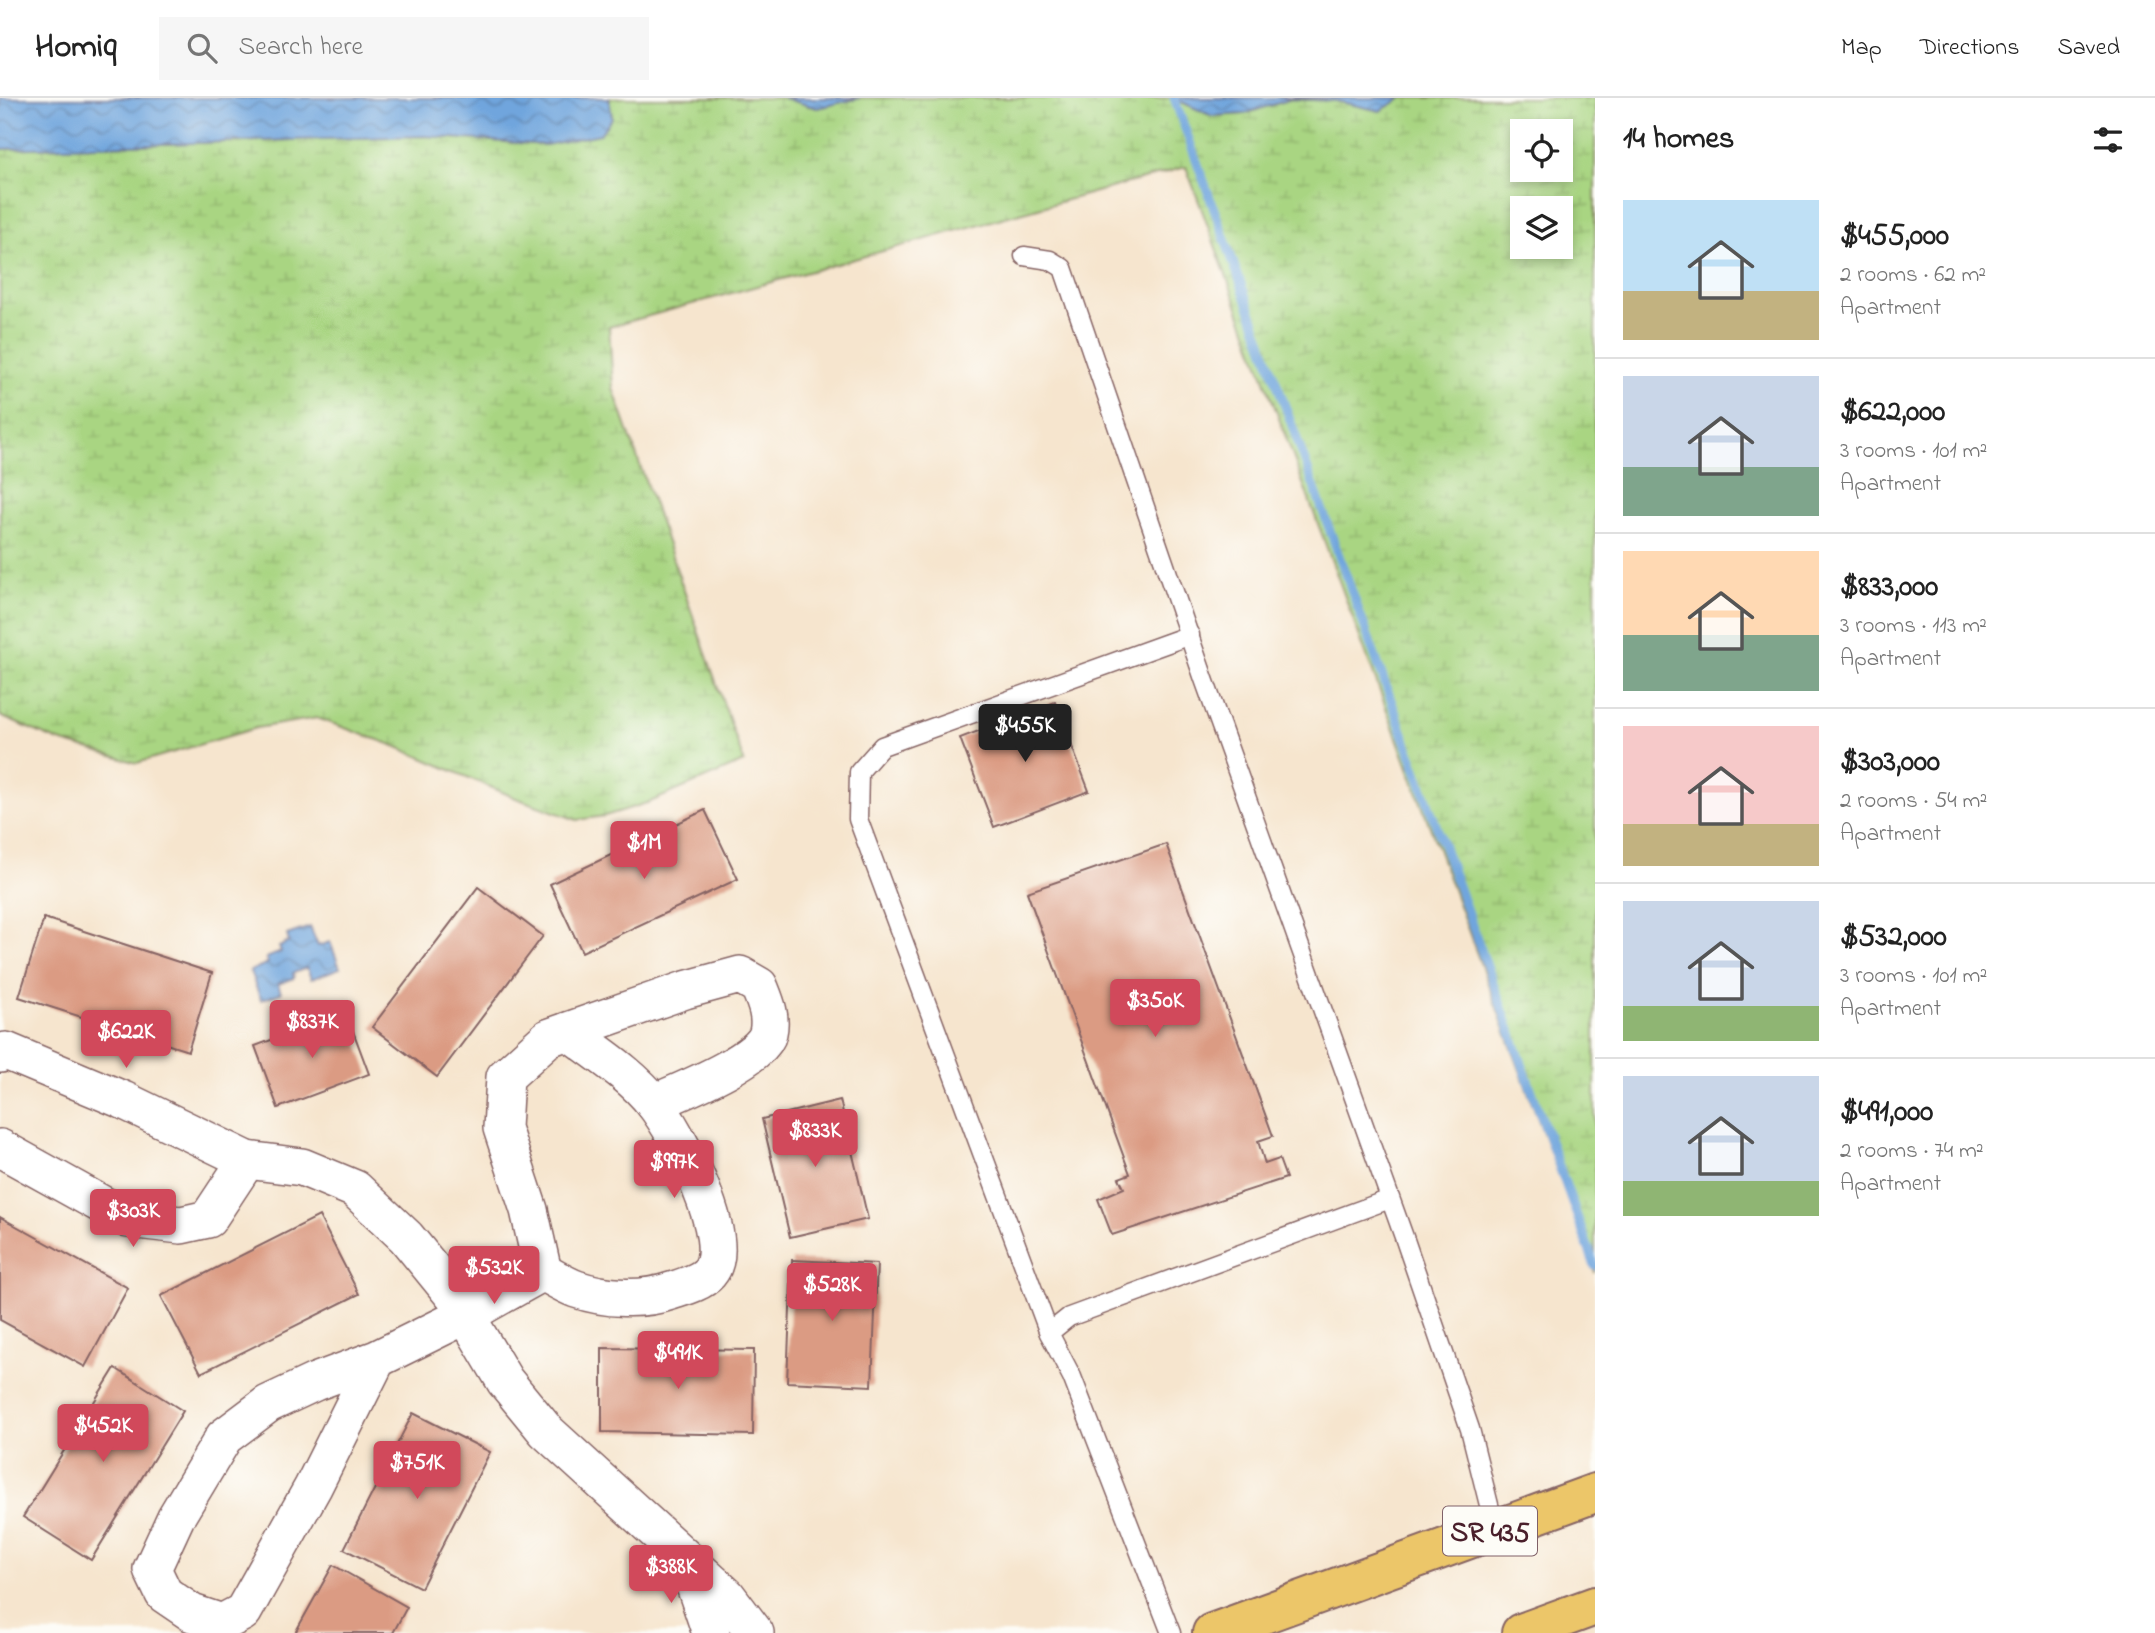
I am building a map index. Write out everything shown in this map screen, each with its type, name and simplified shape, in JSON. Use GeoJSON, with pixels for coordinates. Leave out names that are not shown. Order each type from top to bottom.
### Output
{"type":"FeatureCollection","features":[{"type":"Feature","properties":{"kind":"main road","name":"SR 435"},"geometry":{"type":"LineString","coordinates":[[1212,1633],[1595,1493]]}},
{"type":"Feature","properties":{"kind":"main road"},"geometry":{"type":"LineString","coordinates":[[1521,1633],[1595,1606]]}},
{"type":"Feature","properties":{"kind":"street"},"geometry":{"type":"LineString","coordinates":[[543,1272],[529,1210],[502,1128],[505,1077],[548,1038],[685,990],[740,975],[759,986],[770,1018],[768,1037],[727,1069],[654,1103]]}},
{"type":"Feature","properties":{"kind":"street"},"geometry":{"type":"LineString","coordinates":[[543,1272],[576,1289],[608,1297],[655,1297],[691,1285],[709,1273],[718,1255],[717,1234],[693,1168],[654,1103],[623,1072],[568,1031]]}},
{"type":"Feature","properties":{"kind":"street"},"geometry":{"type":"LineString","coordinates":[[0,1054],[6,1051],[123,1100],[247,1160],[302,1167],[355,1189],[406,1237],[455,1297],[505,1381],[546,1431],[727,1596],[755,1633]]}},
{"type":"Feature","properties":{"kind":"street"},"geometry":{"type":"LineString","coordinates":[[0,1148],[128,1219],[181,1226],[208,1219],[247,1160]]}},
{"type":"Feature","properties":{"kind":"street"},"geometry":{"type":"LineString","coordinates":[[377,1359],[313,1487],[243,1612],[222,1623],[192,1613],[164,1594],[152,1569],[176,1517],[225,1437],[268,1405],[315,1382],[377,1359],[466,1315],[543,1272]]}},
{"type":"Feature","properties":{"kind":"street"},"geometry":{"type":"LineString","coordinates":[[685,1558],[711,1633]]}},
{"type":"Feature","properties":{"kind":"lane"},"geometry":{"type":"LineString","coordinates":[[1024,256],[1050,260],[1063,268],[1189,635],[1470,1429],[1495,1529]]}},
{"type":"Feature","properties":{"kind":"lane"},"geometry":{"type":"LineString","coordinates":[[1171,1633],[1072,1377],[1049,1333],[858,819],[859,772],[882,746],[1189,635]]}},
{"type":"Feature","properties":{"kind":"lane"},"geometry":{"type":"LineString","coordinates":[[1049,1333],[1069,1317],[1390,1199]]}},
{"type":"Feature","properties":{"kind":"green space"},"geometry":{"type":"Polygon","coordinates":[[[609,98],[783,98],[817,108],[860,98],[1173,98],[1212,116],[1244,114],[1291,99],[1336,101],[1380,111],[1402,98],[1595,98],[1595,1273],[1186,167],[609,327],[613,388],[744,762],[650,802],[605,816],[577,820],[516,798],[395,746],[317,718],[256,728],[137,763],[59,741],[0,716],[0,149],[425,136],[546,145],[612,118],[609,98]]]}},
{"type":"Feature","properties":{"kind":"water"},"geometry":{"type":"Polygon","coordinates":[[[0,98],[609,98],[612,118],[600,134],[546,145],[425,136],[0,149],[0,98]]]}},
{"type":"Feature","properties":{"kind":"water"},"geometry":{"type":"Polygon","coordinates":[[[783,98],[860,98],[817,108],[783,98]]]}},
{"type":"Feature","properties":{"kind":"water"},"geometry":{"type":"Polygon","coordinates":[[[1173,98],[1402,98],[1380,111],[1336,101],[1291,99],[1244,114],[1212,116],[1173,98]]]}},
{"type":"Feature","properties":{"kind":"water"},"geometry":{"type":"Polygon","coordinates":[[[310,927],[318,946],[330,942],[340,968],[311,979],[307,968],[293,973],[294,978],[278,984],[281,993],[261,1000],[250,971],[268,963],[266,958],[281,952],[279,947],[289,942],[287,935],[310,927]]]}},
{"type":"Feature","properties":{"kind":"building"},"geometry":{"type":"Polygon","coordinates":[[[1055,702],[1089,791],[994,827],[960,738],[1055,702]]]}},
{"type":"Feature","properties":{"kind":"building"},"geometry":{"type":"Polygon","coordinates":[[[705,810],[738,879],[582,952],[550,884],[705,810]]]}},
{"type":"Feature","properties":{"kind":"building"},"geometry":{"type":"Polygon","coordinates":[[[1166,844],[1273,1136],[1258,1141],[1265,1164],[1279,1159],[1286,1178],[1112,1235],[1098,1199],[1124,1188],[1119,1178],[1130,1174],[1027,892],[1166,844]]]}},
{"type":"Feature","properties":{"kind":"building"},"geometry":{"type":"Polygon","coordinates":[[[478,887],[543,936],[437,1077],[372,1027],[478,887]]]}},
{"type":"Feature","properties":{"kind":"building"},"geometry":{"type":"Polygon","coordinates":[[[44,918],[212,973],[188,1051],[19,997],[44,918]]]}},
{"type":"Feature","properties":{"kind":"building"},"geometry":{"type":"Polygon","coordinates":[[[346,1012],[369,1074],[278,1108],[255,1046],[346,1012]]]}},
{"type":"Feature","properties":{"kind":"building"},"geometry":{"type":"Polygon","coordinates":[[[840,1100],[868,1219],[790,1237],[762,1119],[840,1100]]]}},
{"type":"Feature","properties":{"kind":"building"},"geometry":{"type":"Polygon","coordinates":[[[319,1216],[359,1294],[201,1373],[161,1296],[319,1216]]]}},
{"type":"Feature","properties":{"kind":"building"},"geometry":{"type":"Polygon","coordinates":[[[0,1217],[128,1288],[85,1367],[0,1320],[0,1217]]]}},
{"type":"Feature","properties":{"kind":"building"},"geometry":{"type":"Polygon","coordinates":[[[792,1260],[877,1264],[872,1386],[787,1382],[792,1260]]]}},
{"type":"Feature","properties":{"kind":"building"},"geometry":{"type":"Polygon","coordinates":[[[602,1348],[754,1350],[753,1435],[602,1432],[602,1348]]]}},
{"type":"Feature","properties":{"kind":"building"},"geometry":{"type":"Polygon","coordinates":[[[115,1368],[183,1411],[91,1560],[23,1517],[115,1368]]]}},
{"type":"Feature","properties":{"kind":"building"},"geometry":{"type":"Polygon","coordinates":[[[413,1413],[490,1452],[421,1588],[344,1549],[413,1413]]]}},
{"type":"Feature","properties":{"kind":"building"},"geometry":{"type":"Polygon","coordinates":[[[333,1565],[407,1607],[393,1633],[295,1633],[333,1565]]]}},
{"type":"Feature","properties":{"kind":"waterway"},"geometry":{"type":"LineString","coordinates":[[1174,98],[1595,1266]]}}]}
